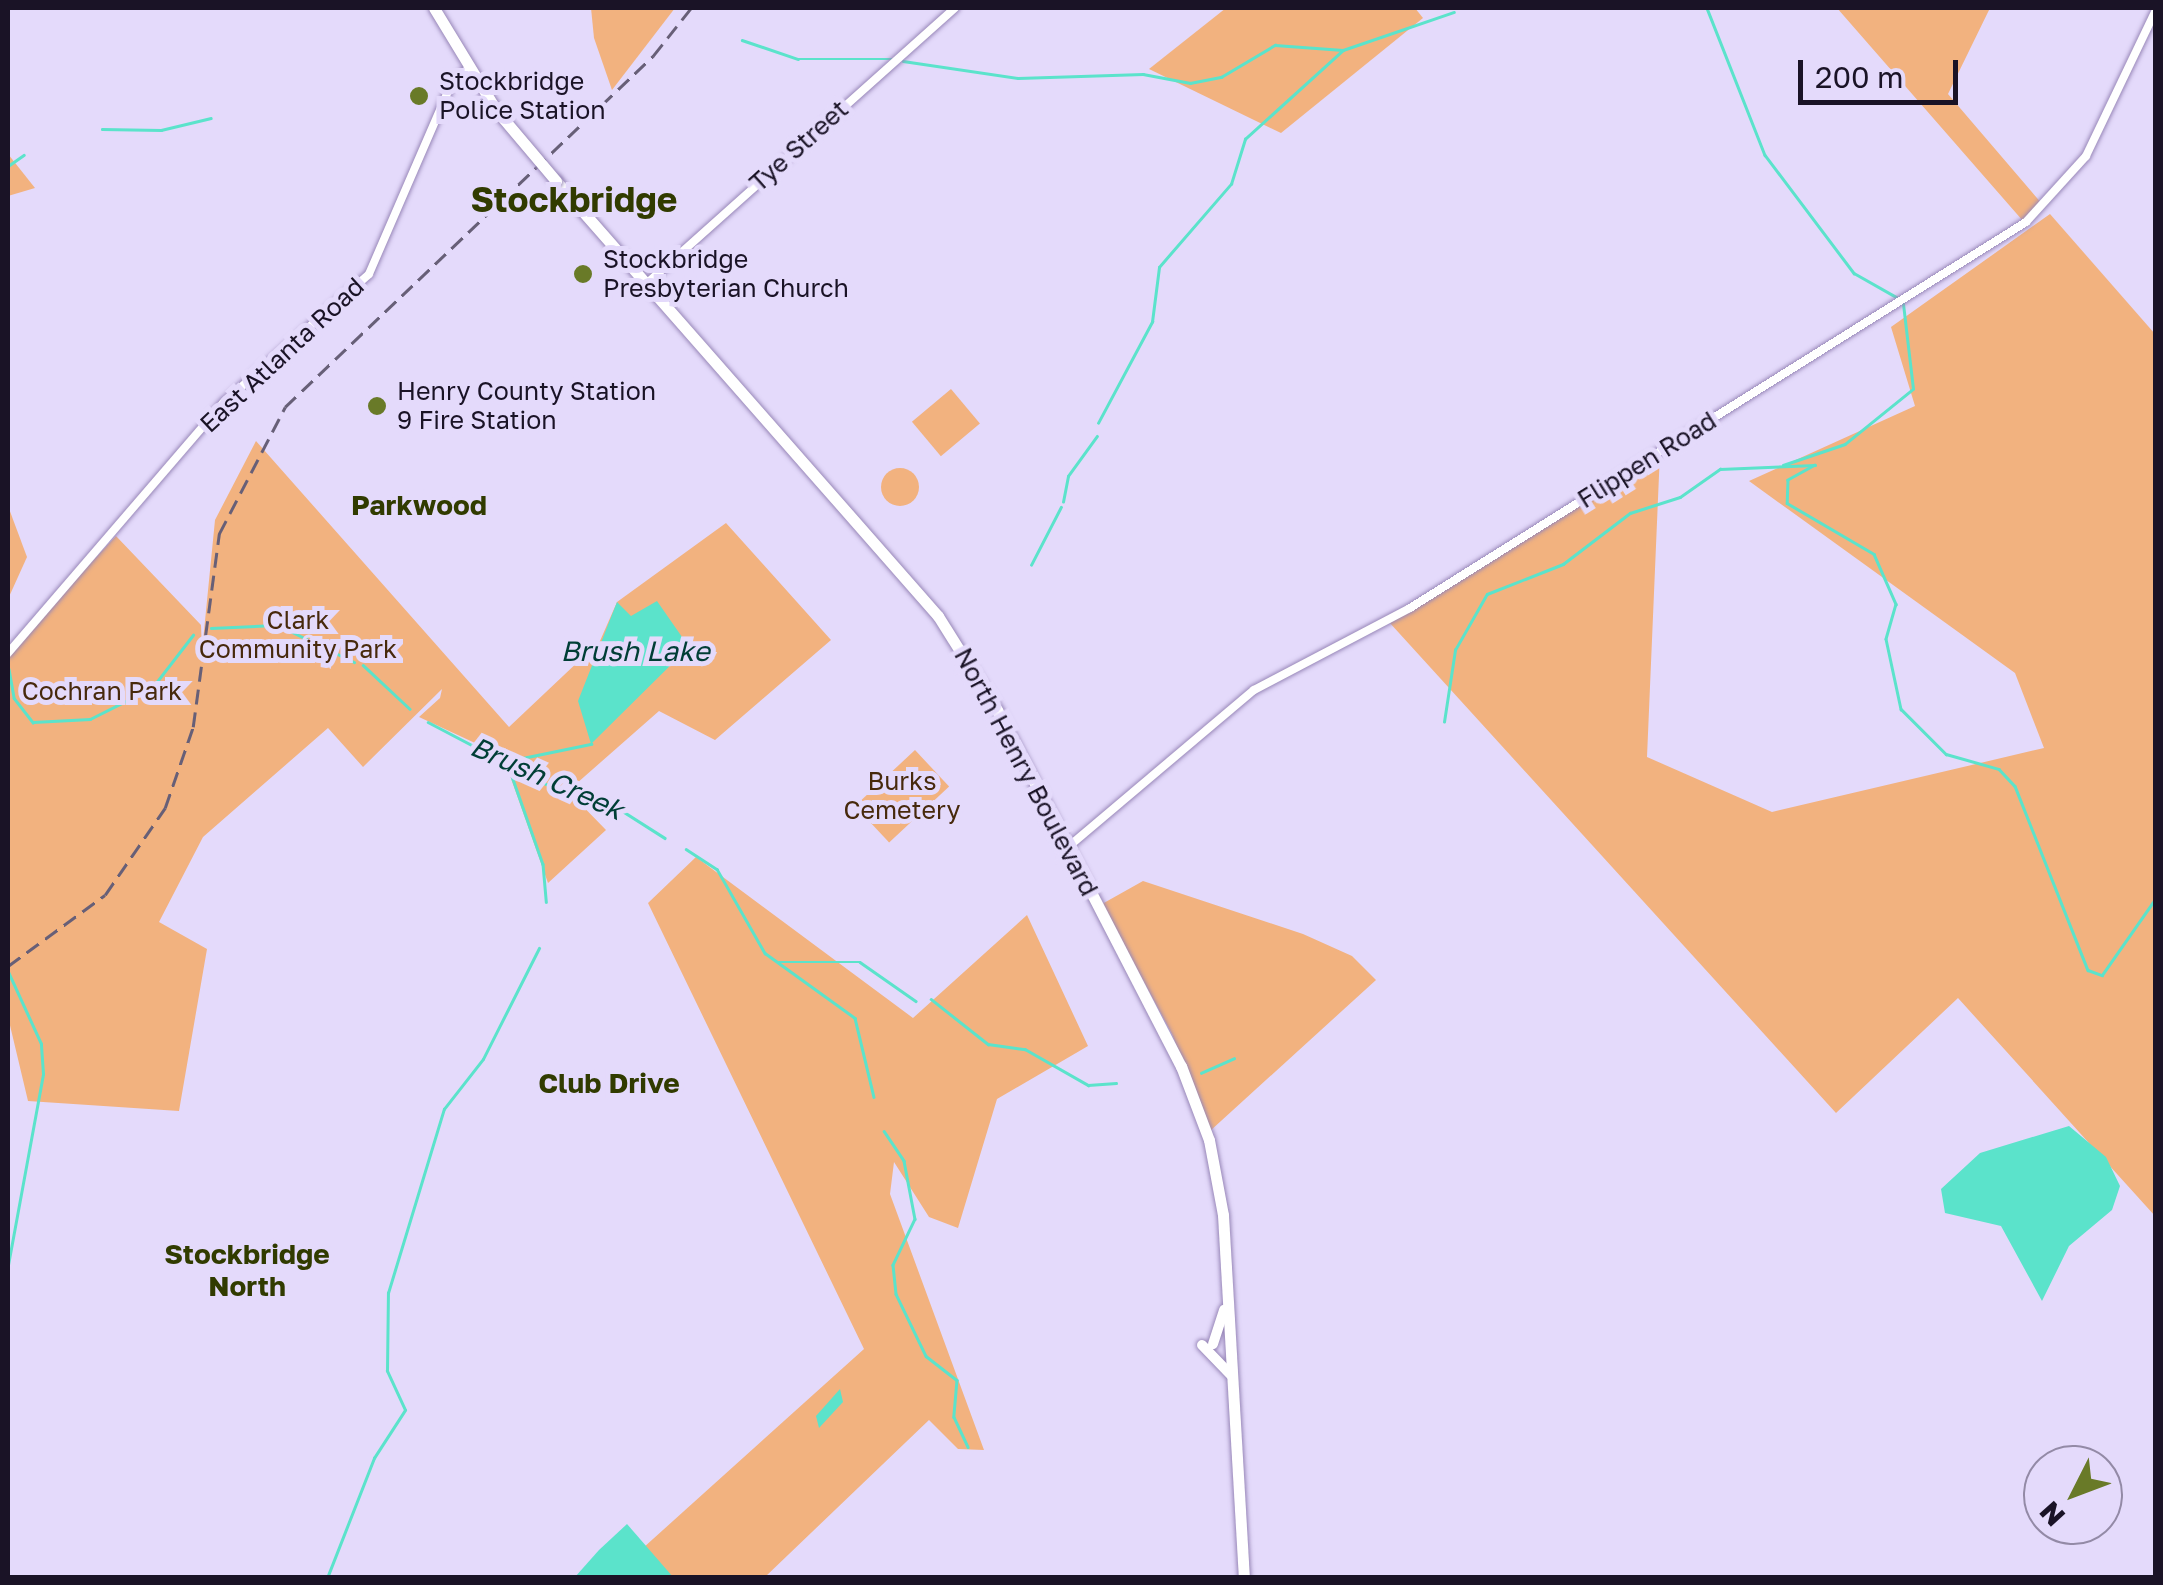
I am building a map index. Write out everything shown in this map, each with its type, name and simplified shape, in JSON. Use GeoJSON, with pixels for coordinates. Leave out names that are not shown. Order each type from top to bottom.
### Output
{"type":"FeatureCollection","features":[{"type":"Feature","properties":{"kind":"highway","name":"North Henry Boulevard"},"geometry":{"type":"LineString","coordinates":[[434,8],[466,70],[496,110],[644,285],[928,603],[998,710],[1203,1119],[1226,1279],[1244,1578]]}},
{"type":"Feature","properties":{"kind":"main road"},"geometry":{"type":"LineString","coordinates":[[1226,1279],[1207,1344],[1233,1379]]}},
{"type":"Feature","properties":{"kind":"street","name":"Tye Street"},"geometry":{"type":"LineString","coordinates":[[644,285],[955,8]]}},
{"type":"Feature","properties":{"kind":"street","name":"Flippen Road"},"geometry":{"type":"LineString","coordinates":[[1068,848],[1254,690],[1410,608],[2026,222],[2086,156],[2155,11]]}},
{"type":"Feature","properties":{"kind":"street","name":"East Atlanta Road"},"geometry":{"type":"LineString","coordinates":[[8,654],[224,402],[369,274],[452,82],[466,70]]}},
{"type":"Feature","properties":{"kind":"green space"},"geometry":{"type":"Polygon","coordinates":[[[591,8],[675,8],[612,90],[594,38],[591,8]]]}},
{"type":"Feature","properties":{"kind":"green space"},"geometry":{"type":"Polygon","coordinates":[[[1226,8],[1415,8],[1423,18],[1281,133],[1149,69],[1226,8]]]}},
{"type":"Feature","properties":{"kind":"green space"},"geometry":{"type":"Polygon","coordinates":[[[1837,8],[1990,8],[1948,94],[2043,205],[2023,221],[1837,8]]]}},
{"type":"Feature","properties":{"kind":"green space"},"geometry":{"type":"Polygon","coordinates":[[[8,154],[35,188],[8,196],[8,154]]]}},
{"type":"Feature","properties":{"kind":"green space"},"geometry":{"type":"Polygon","coordinates":[[[2050,214],[2155,334],[2155,1216],[1958,998],[1836,1113],[1389,622],[1660,452],[1647,757],[1772,812],[2044,748],[2015,673],[1749,481],[1915,406],[1891,327],[2050,214]]]}},
{"type":"Feature","properties":{"kind":"green space"},"geometry":{"type":"Polygon","coordinates":[[[951,389],[980,423],[941,456],[912,422],[951,389]]]}},
{"type":"Feature","properties":{"kind":"green space"},"geometry":{"type":"Polygon","coordinates":[[[256,441],[509,727],[600,641],[617,602],[726,523],[831,640],[715,740],[659,711],[568,791],[606,830],[548,883],[503,756],[419,717],[440,698],[442,689],[363,767],[328,728],[203,837],[159,922],[207,949],[179,1111],[28,1101],[8,1017],[8,652],[116,536],[201,625],[202,651],[215,520],[256,441]]]}},
{"type":"Feature","properties":{"kind":"green space"},"geometry":{"type":"Polygon","coordinates":[[[900,468],[913,474],[919,487],[913,500],[900,506],[887,500],[881,487],[887,474],[900,468]]]}},
{"type":"Feature","properties":{"kind":"green space"},"geometry":{"type":"Polygon","coordinates":[[[8,506],[27,557],[8,599],[8,506]]]}},
{"type":"Feature","properties":{"kind":"green space","name":"Burks Cemetery"},"geometry":{"type":"Polygon","coordinates":[[[915,750],[949,787],[889,842],[855,806],[915,750]]]}},
{"type":"Feature","properties":{"kind":"green space"},"geometry":{"type":"Polygon","coordinates":[[[696,857],[913,1018],[1027,915],[1088,1046],[997,1099],[958,1228],[929,1217],[894,1162],[890,1194],[984,1450],[958,1449],[929,1420],[765,1577],[670,1577],[643,1548],[864,1349],[648,903],[696,857]]]}},
{"type":"Feature","properties":{"kind":"green space"},"geometry":{"type":"Polygon","coordinates":[[[1143,881],[1303,934],[1352,956],[1376,980],[1210,1131],[1172,1034],[1102,904],[1143,881]]]}},
{"type":"Feature","properties":{"kind":"water","name":"Brush Lake"},"geometry":{"type":"Polygon","coordinates":[[[657,601],[689,647],[591,744],[578,701],[617,602],[631,616],[657,601]]]}},
{"type":"Feature","properties":{"kind":"water"},"geometry":{"type":"Polygon","coordinates":[[[2069,1126],[2106,1157],[2120,1186],[2112,1210],[2069,1246],[2042,1301],[2001,1226],[1945,1213],[1941,1189],[1980,1153],[2069,1126]]]}},
{"type":"Feature","properties":{"kind":"water"},"geometry":{"type":"Polygon","coordinates":[[[840,1389],[843,1402],[819,1428],[816,1416],[840,1389]]]}},
{"type":"Feature","properties":{"kind":"water"},"geometry":{"type":"Polygon","coordinates":[[[627,1524],[673,1577],[575,1577],[599,1550],[627,1524]]]}},
{"type":"Feature","properties":{"kind":"waterway"},"geometry":{"type":"LineString","coordinates":[[1707,8],[1765,155],[1854,273],[1898,298]]}},
{"type":"Feature","properties":{"kind":"waterway"},"geometry":{"type":"LineString","coordinates":[[1098,423],[1152,322],[1159,267],[1231,184],[1245,139],[1343,50],[1454,12]]}},
{"type":"Feature","properties":{"kind":"waterway"},"geometry":{"type":"LineString","coordinates":[[742,40],[798,59],[895,59]]}},
{"type":"Feature","properties":{"kind":"waterway"},"geometry":{"type":"LineString","coordinates":[[903,61],[1018,78],[1143,74],[1190,83],[1221,77],[1275,45],[1343,50]]}},
{"type":"Feature","properties":{"kind":"waterway"},"geometry":{"type":"LineString","coordinates":[[102,129],[161,130],[211,118]]}},
{"type":"Feature","properties":{"kind":"waterway"},"geometry":{"type":"LineString","coordinates":[[8,166],[24,155]]}},
{"type":"Feature","properties":{"kind":"waterway"},"geometry":{"type":"LineString","coordinates":[[1783,465],[1845,444],[1913,389],[1903,304]]}},
{"type":"Feature","properties":{"kind":"waterway"},"geometry":{"type":"LineString","coordinates":[[1063,502],[1068,476],[1097,436]]}},
{"type":"Feature","properties":{"kind":"waterway"},"geometry":{"type":"LineString","coordinates":[[1444,722],[1455,650],[1487,594],[1563,564],[1630,513],[1680,497],[1720,469],[1815,465],[1788,480],[1787,503],[1874,554],[1896,604],[1886,639],[1901,709],[1946,754],[1999,769],[2015,786],[2088,970],[2102,975],[2156,898]]}},
{"type":"Feature","properties":{"kind":"waterway"},"geometry":{"type":"LineString","coordinates":[[1031,565],[1061,507]]}},
{"type":"Feature","properties":{"kind":"waterway","name":"Brush Creek"},"geometry":{"type":"LineString","coordinates":[[211,628],[274,625]]}},
{"type":"Feature","properties":{"kind":"waterway","name":"Brush Creek"},"geometry":{"type":"LineString","coordinates":[[284,628],[354,662]]}},
{"type":"Feature","properties":{"kind":"waterway","name":"Brush Creek"},"geometry":{"type":"LineString","coordinates":[[9,669],[14,698],[33,722],[90,719],[152,688],[193,635]]}},
{"type":"Feature","properties":{"kind":"waterway","name":"Brush Creek"},"geometry":{"type":"LineString","coordinates":[[363,665],[410,709]]}},
{"type":"Feature","properties":{"kind":"waterway","name":"Brush Creek"},"geometry":{"type":"LineString","coordinates":[[428,722],[546,784],[599,796],[665,838]]}},
{"type":"Feature","properties":{"kind":"waterway"},"geometry":{"type":"LineString","coordinates":[[508,761],[591,744]]}},
{"type":"Feature","properties":{"kind":"waterway"},"geometry":{"type":"LineString","coordinates":[[507,762],[543,864],[546,902]]}},
{"type":"Feature","properties":{"kind":"waterway","name":"Brush Creek"},"geometry":{"type":"LineString","coordinates":[[686,849],[717,869],[765,953],[855,1018],[874,1097]]}},
{"type":"Feature","properties":{"kind":"waterway"},"geometry":{"type":"LineString","coordinates":[[327,1578],[374,1458],[405,1410],[387,1371],[388,1293],[444,1109],[483,1059],[539,948]]}},
{"type":"Feature","properties":{"kind":"waterway"},"geometry":{"type":"LineString","coordinates":[[779,962],[860,962],[916,1001]]}},
{"type":"Feature","properties":{"kind":"waterway"},"geometry":{"type":"LineString","coordinates":[[8,972],[41,1044],[43,1074],[8,1265]]}},
{"type":"Feature","properties":{"kind":"waterway"},"geometry":{"type":"LineString","coordinates":[[931,999],[988,1044],[1025,1049],[1088,1085],[1116,1083]]}},
{"type":"Feature","properties":{"kind":"waterway"},"geometry":{"type":"LineString","coordinates":[[1201,1073],[1234,1058]]}},
{"type":"Feature","properties":{"kind":"waterway","name":"Brush Creek"},"geometry":{"type":"LineString","coordinates":[[884,1131],[904,1161],[915,1219],[893,1265],[896,1294],[926,1356],[957,1380],[954,1417],[968,1447]]}},
{"type":"Feature","properties":{"kind":"railway"},"geometry":{"type":"LineString","coordinates":[[8,966],[105,895],[165,808],[193,727],[219,534],[285,407],[653,56],[691,8]]}},
{"type":"Feature","properties":{"kind":"place","name":"Stockbridge Police Station"},"geometry":{"type":"Point","coordinates":[419,96]}},
{"type":"Feature","properties":{"kind":"place","name":"Stockbridge Presbyterian Church"},"geometry":{"type":"Point","coordinates":[583,274]}},
{"type":"Feature","properties":{"kind":"place","name":"Henry County Station 9 Fire Station"},"geometry":{"type":"Point","coordinates":[377,406]}},
{"type":"Feature","properties":{"kind":"district","name":"Stockbridge"},"geometry":{"type":"Point","coordinates":[574,199]}},
{"type":"Feature","properties":{"kind":"district","name":"Parkwood"},"geometry":{"type":"Point","coordinates":[419,505]}},
{"type":"Feature","properties":{"kind":"district","name":"Club Drive"},"geometry":{"type":"Point","coordinates":[609,1083]}},
{"type":"Feature","properties":{"kind":"district","name":"Stockbridge North"},"geometry":{"type":"Point","coordinates":[247,1270]}},
{"type":"Feature","properties":{"kind":"park label","name":"Clark Community Park"},"geometry":{"type":"Point","coordinates":[298,636]}},
{"type":"Feature","properties":{"kind":"park label","name":"Cochran Park"},"geometry":{"type":"Point","coordinates":[102,691]}}]}
